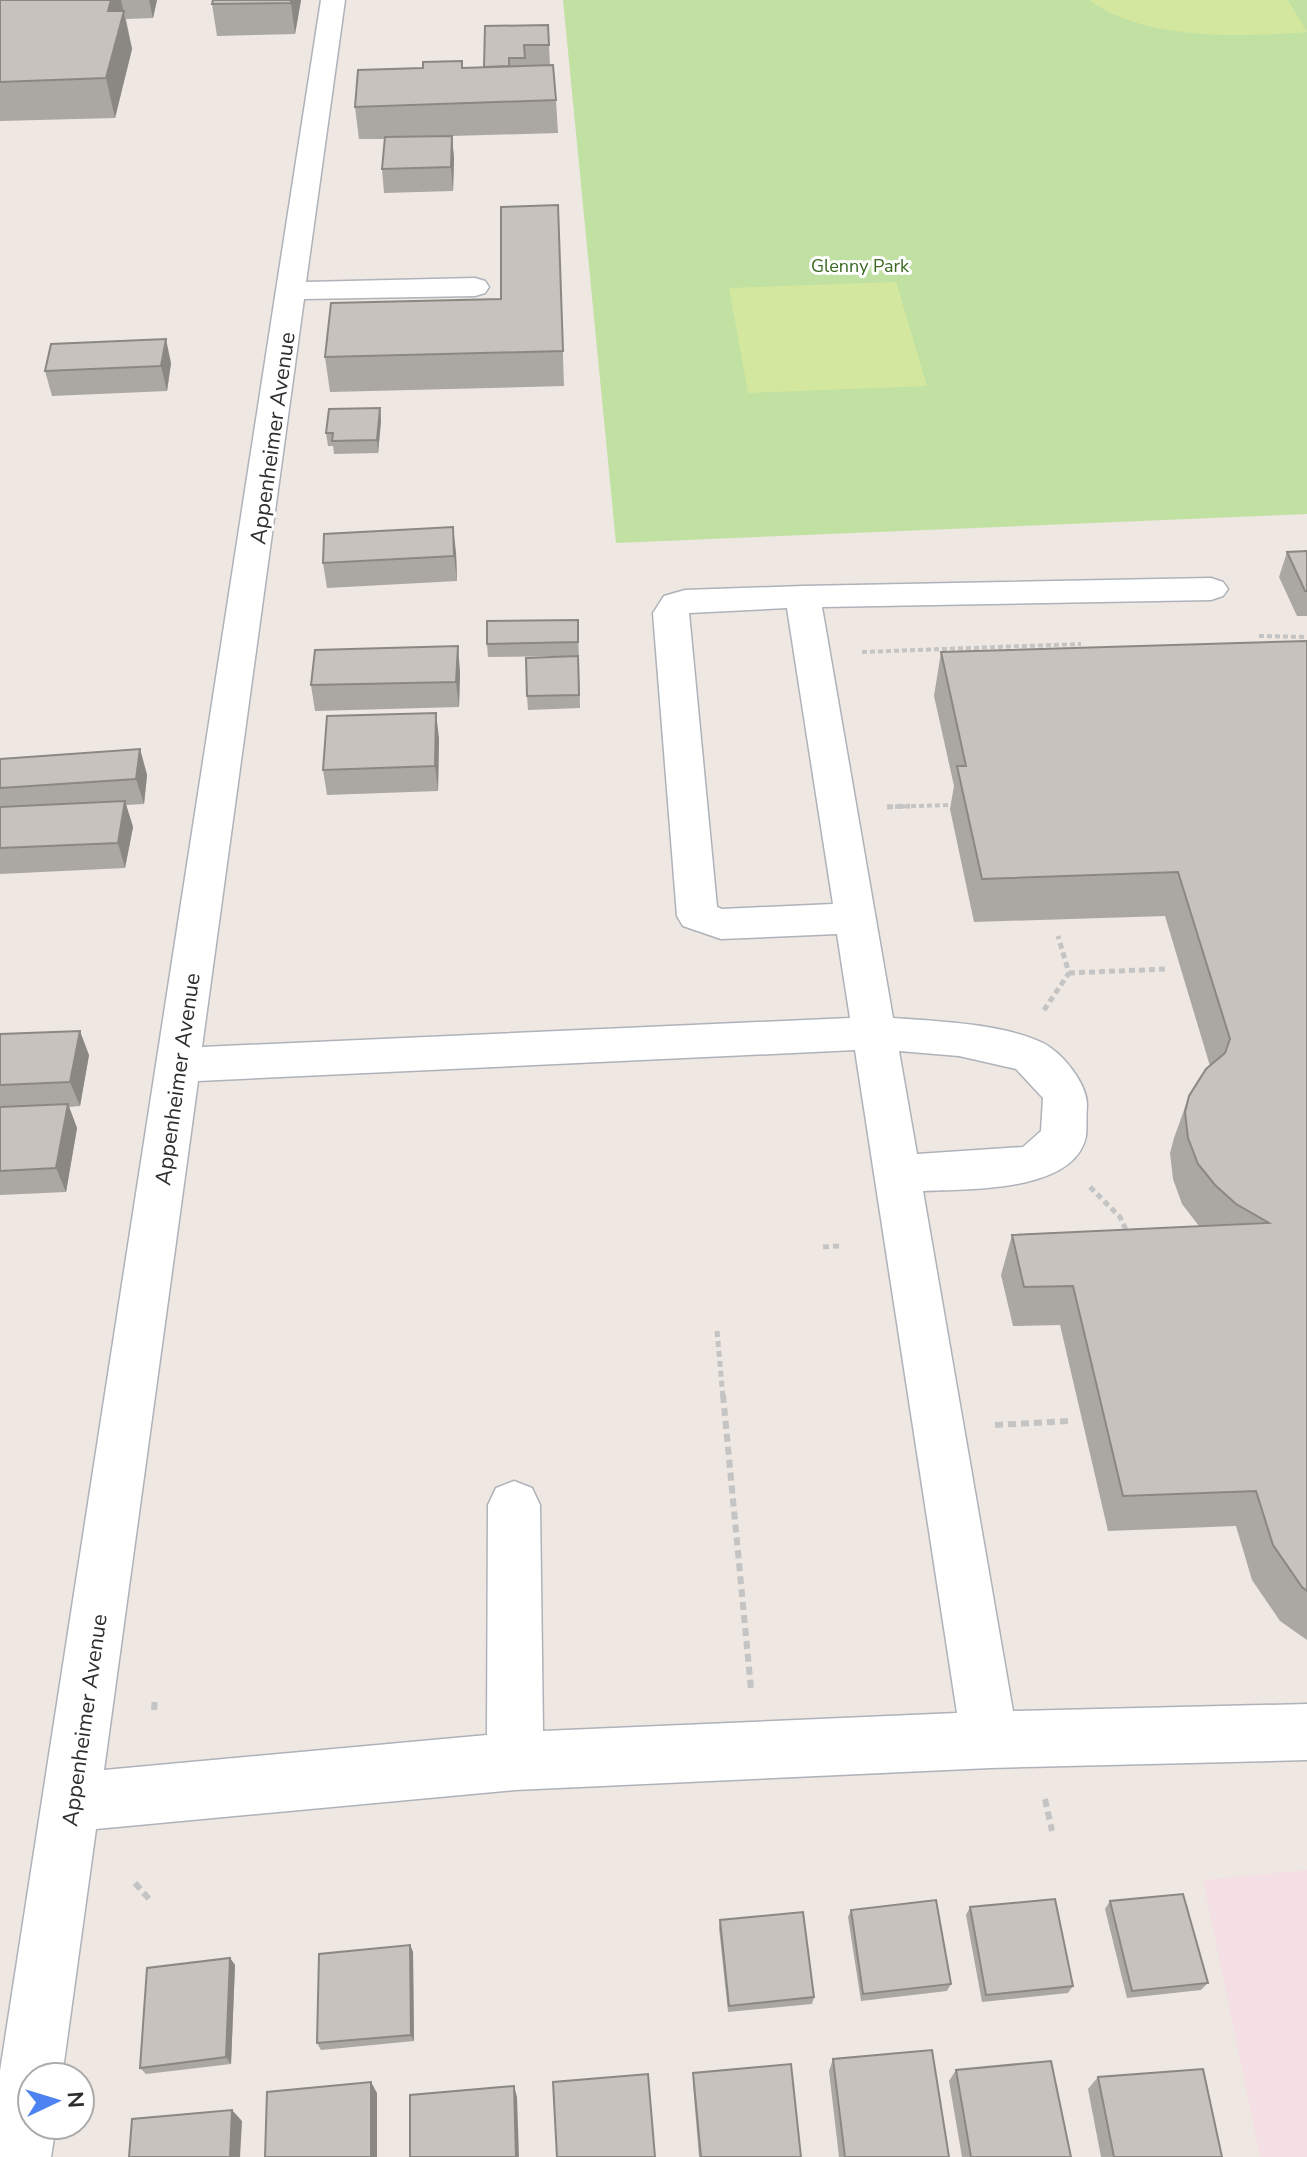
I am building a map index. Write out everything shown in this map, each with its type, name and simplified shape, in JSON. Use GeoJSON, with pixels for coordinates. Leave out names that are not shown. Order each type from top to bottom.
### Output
{"type":"FeatureCollection","features":[{"type":"Feature","properties":{"kind":"street","name":"Appenheimer Avenue"},"geometry":{"type":"LineString","coordinates":[[19,2157],[333,0]]}},
{"type":"Feature","properties":{"kind":"street"},"geometry":{"type":"LineString","coordinates":[[293,291],[475,287]]}},
{"type":"Feature","properties":{"kind":"street"},"geometry":{"type":"LineString","coordinates":[[855,918],[721,924],[697,916],[671,613],[676,604],[685,601],[803,597],[1211,589]]}},
{"type":"Feature","properties":{"kind":"street"},"geometry":{"type":"LineString","coordinates":[[803,597],[990,1740]]}},
{"type":"Feature","properties":{"kind":"street"},"geometry":{"type":"LineString","coordinates":[[179,1065],[874,1033],[959,1039],[1030,1056],[1065,1093],[1063,1138],[1035,1163],[991,1170],[897,1173]]}},
{"type":"Feature","properties":{"kind":"street"},"geometry":{"type":"LineString","coordinates":[[514,1505],[515,1761]]}},
{"type":"Feature","properties":{"kind":"street"},"geometry":{"type":"LineString","coordinates":[[72,1802],[515,1761],[990,1740],[1307,1732]]}},
{"type":"Feature","properties":{"kind":"path"},"geometry":{"type":"LineString","coordinates":[[1259,636],[1307,637]]}},
{"type":"Feature","properties":{"kind":"path"},"geometry":{"type":"LineString","coordinates":[[847,652],[1081,644]]}},
{"type":"Feature","properties":{"kind":"path"},"geometry":{"type":"LineString","coordinates":[[874,808],[950,805]]}},
{"type":"Feature","properties":{"kind":"path"},"geometry":{"type":"LineString","coordinates":[[1058,936],[1069,973]]}},
{"type":"Feature","properties":{"kind":"path"},"geometry":{"type":"LineString","coordinates":[[1069,973],[1167,969]]}},
{"type":"Feature","properties":{"kind":"path"},"geometry":{"type":"LineString","coordinates":[[1039,1018],[1069,973]]}},
{"type":"Feature","properties":{"kind":"path"},"geometry":{"type":"LineString","coordinates":[[1083,1181],[1120,1217],[1134,1245]]}},
{"type":"Feature","properties":{"kind":"path"},"geometry":{"type":"LineString","coordinates":[[823,1247],[839,1246]]}},
{"type":"Feature","properties":{"kind":"path"},"geometry":{"type":"LineString","coordinates":[[717,1331],[757,1751]]}},
{"type":"Feature","properties":{"kind":"path"},"geometry":{"type":"LineString","coordinates":[[986,1425],[1070,1421]]}},
{"type":"Feature","properties":{"kind":"path"},"geometry":{"type":"LineString","coordinates":[[154,1710],[155,1698]]}},
{"type":"Feature","properties":{"kind":"path"},"geometry":{"type":"LineString","coordinates":[[1044,1794],[1052,1831]]}},
{"type":"Feature","properties":{"kind":"path"},"geometry":{"type":"LineString","coordinates":[[135,1883],[149,1899]]}},
{"type":"Feature","properties":{"kind":"shaded area"},"geometry":{"type":"Polygon","coordinates":[[[1307,1870],[1307,2157],[1260,2157],[1203,1880],[1307,1870]]]}},
{"type":"Feature","properties":{"kind":"green space","name":"Glenny Park"},"geometry":{"type":"Polygon","coordinates":[[[563,0],[1307,0],[1307,514],[616,543],[563,0]]]}},
{"type":"Feature","properties":{"kind":"green space"},"geometry":{"type":"Polygon","coordinates":[[[1089,0],[1288,0],[1307,32],[1224,35],[1165,29],[1137,23],[1089,0]]]}},
{"type":"Feature","properties":{"kind":"green space"},"geometry":{"type":"Polygon","coordinates":[[[896,282],[927,386],[748,393],[729,288],[896,282]]]}},
{"type":"Feature","properties":{"kind":"building"},"geometry":{"type":"Polygon","coordinates":[[[0,0],[111,0],[108,11],[124,11],[106,78],[0,82],[0,0]]]}},
{"type":"Feature","properties":{"kind":"building"},"geometry":{"type":"Polygon","coordinates":[[[213,0],[291,0],[291,3],[212,4],[213,0]]]}},
{"type":"Feature","properties":{"kind":"building"},"geometry":{"type":"Polygon","coordinates":[[[548,25],[549,45],[524,45],[525,58],[509,58],[509,66],[484,67],[485,26],[548,25]]]}},
{"type":"Feature","properties":{"kind":"building"},"geometry":{"type":"Polygon","coordinates":[[[462,61],[462,68],[553,65],[556,100],[355,107],[358,70],[423,68],[423,62],[462,61]]]}},
{"type":"Feature","properties":{"kind":"building"},"geometry":{"type":"Polygon","coordinates":[[[452,136],[451,167],[382,169],[385,137],[452,136]]]}},
{"type":"Feature","properties":{"kind":"building"},"geometry":{"type":"Polygon","coordinates":[[[558,205],[563,351],[325,357],[331,303],[501,299],[501,207],[558,205]]]}},
{"type":"Feature","properties":{"kind":"building"},"geometry":{"type":"Polygon","coordinates":[[[166,339],[161,366],[45,371],[51,344],[166,339]]]}},
{"type":"Feature","properties":{"kind":"building"},"geometry":{"type":"Polygon","coordinates":[[[380,408],[377,440],[332,441],[333,433],[326,433],[329,409],[380,408]]]}},
{"type":"Feature","properties":{"kind":"building"},"geometry":{"type":"Polygon","coordinates":[[[453,527],[454,556],[323,563],[324,534],[453,527]]]}},
{"type":"Feature","properties":{"kind":"building"},"geometry":{"type":"Polygon","coordinates":[[[1307,551],[1307,591],[1305,591],[1287,552],[1307,551]]]}},
{"type":"Feature","properties":{"kind":"building"},"geometry":{"type":"Polygon","coordinates":[[[578,620],[578,642],[487,644],[487,621],[578,620]]]}},
{"type":"Feature","properties":{"kind":"building"},"geometry":{"type":"Polygon","coordinates":[[[1307,641],[1307,1591],[1273,1545],[1256,1491],[1123,1496],[1073,1286],[1024,1287],[1012,1235],[1269,1223],[1236,1204],[1215,1185],[1198,1164],[1188,1138],[1185,1112],[1189,1096],[1206,1069],[1225,1053],[1230,1039],[1178,872],[982,879],[957,766],[966,766],[941,652],[1307,641]]]}},
{"type":"Feature","properties":{"kind":"building"},"geometry":{"type":"Polygon","coordinates":[[[458,646],[456,682],[311,685],[315,650],[458,646]]]}},
{"type":"Feature","properties":{"kind":"building"},"geometry":{"type":"Polygon","coordinates":[[[578,656],[579,695],[527,696],[526,658],[578,656]]]}},
{"type":"Feature","properties":{"kind":"building"},"geometry":{"type":"Polygon","coordinates":[[[436,713],[435,766],[323,770],[327,716],[436,713]]]}},
{"type":"Feature","properties":{"kind":"building"},"geometry":{"type":"Polygon","coordinates":[[[140,749],[136,779],[0,788],[0,759],[140,749]]]}},
{"type":"Feature","properties":{"kind":"building"},"geometry":{"type":"Polygon","coordinates":[[[125,801],[118,843],[0,848],[0,807],[125,801]]]}},
{"type":"Feature","properties":{"kind":"building"},"geometry":{"type":"Polygon","coordinates":[[[80,1031],[70,1082],[0,1085],[0,1034],[80,1031]]]}},
{"type":"Feature","properties":{"kind":"building"},"geometry":{"type":"Polygon","coordinates":[[[68,1104],[56,1168],[0,1171],[0,1107],[68,1104]]]}},
{"type":"Feature","properties":{"kind":"building"},"geometry":{"type":"Polygon","coordinates":[[[1183,1894],[1208,1983],[1132,1991],[1110,1901],[1183,1894]]]}},
{"type":"Feature","properties":{"kind":"building"},"geometry":{"type":"Polygon","coordinates":[[[1055,1899],[1073,1986],[986,1995],[970,1907],[1055,1899]]]}},
{"type":"Feature","properties":{"kind":"building"},"geometry":{"type":"Polygon","coordinates":[[[936,1900],[951,1984],[863,1994],[851,1910],[936,1900]]]}},
{"type":"Feature","properties":{"kind":"building"},"geometry":{"type":"Polygon","coordinates":[[[803,1912],[814,1997],[729,2006],[720,1920],[803,1912]]]}},
{"type":"Feature","properties":{"kind":"building"},"geometry":{"type":"Polygon","coordinates":[[[410,1945],[411,2035],[317,2043],[319,1954],[410,1945]]]}},
{"type":"Feature","properties":{"kind":"building"},"geometry":{"type":"Polygon","coordinates":[[[230,1958],[226,2057],[140,2068],[147,1968],[230,1958]]]}},
{"type":"Feature","properties":{"kind":"building"},"geometry":{"type":"Polygon","coordinates":[[[932,2050],[949,2157],[845,2157],[833,2059],[932,2050]]]}},
{"type":"Feature","properties":{"kind":"building"},"geometry":{"type":"Polygon","coordinates":[[[1051,2061],[1071,2157],[971,2157],[956,2070],[1051,2061]]]}},
{"type":"Feature","properties":{"kind":"building"},"geometry":{"type":"Polygon","coordinates":[[[791,2064],[801,2157],[701,2157],[693,2073],[791,2064]]]}},
{"type":"Feature","properties":{"kind":"building"},"geometry":{"type":"Polygon","coordinates":[[[1203,2069],[1222,2157],[1114,2157],[1098,2077],[1203,2069]]]}},
{"type":"Feature","properties":{"kind":"building"},"geometry":{"type":"Polygon","coordinates":[[[648,2074],[655,2157],[557,2157],[553,2082],[648,2074]]]}},
{"type":"Feature","properties":{"kind":"building"},"geometry":{"type":"Polygon","coordinates":[[[371,2082],[371,2157],[265,2157],[267,2092],[371,2082]]]}},
{"type":"Feature","properties":{"kind":"building"},"geometry":{"type":"Polygon","coordinates":[[[514,2086],[516,2157],[410,2157],[410,2095],[514,2086]]]}},
{"type":"Feature","properties":{"kind":"building"},"geometry":{"type":"Polygon","coordinates":[[[232,2110],[230,2157],[129,2157],[132,2119],[232,2110]]]}}]}
